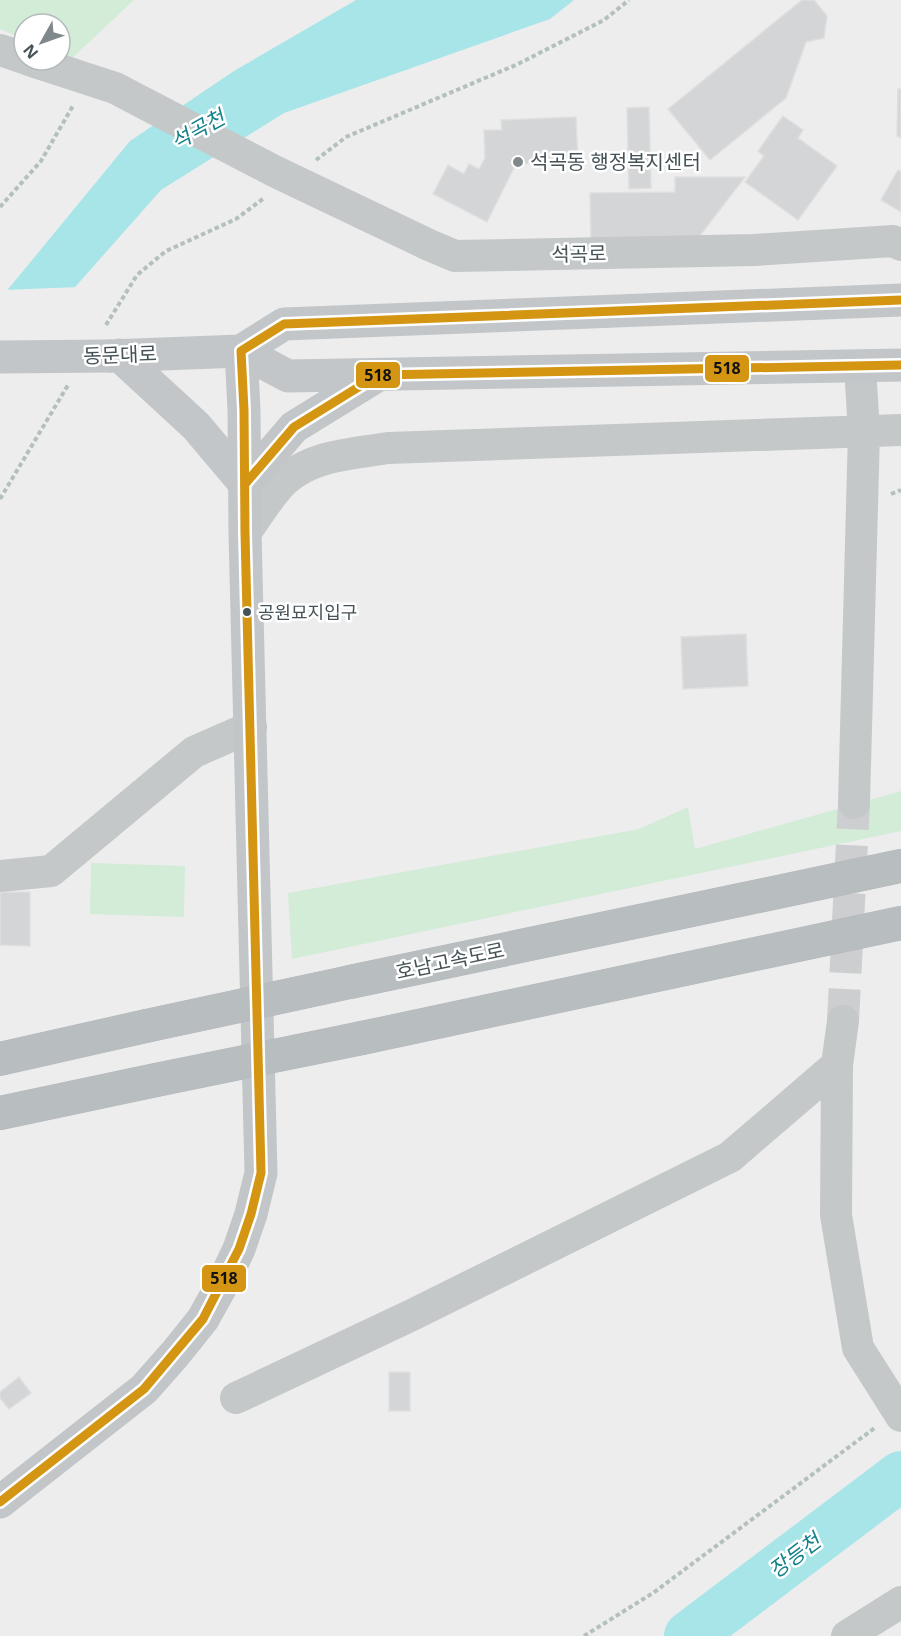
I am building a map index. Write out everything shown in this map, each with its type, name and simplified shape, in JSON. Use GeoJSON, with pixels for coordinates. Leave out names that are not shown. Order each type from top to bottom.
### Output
{"type":"FeatureCollection","features":[{"type":"Feature","properties":{"kind":"highway","name":"호남고속도로"},"geometry":{"type":"LineString","coordinates":[[0,1059],[350,982],[901,866]]}},
{"type":"Feature","properties":{"kind":"highway"},"geometry":{"type":"LineString","coordinates":[[0,1113],[901,923]]}},
{"type":"Feature","properties":{"kind":"main road"},"geometry":{"type":"LineString","coordinates":[[0,1502],[144,1389],[176,1354],[203,1319],[239,1249],[261,1173],[241,351],[284,324],[901,300]]}},
{"type":"Feature","properties":{"kind":"main road","name":"동문대로"},"geometry":{"type":"LineString","coordinates":[[0,357],[110,348],[241,351],[288,376],[901,366]]}},
{"type":"Feature","properties":{"kind":"main road"},"geometry":{"type":"LineString","coordinates":[[110,348],[196,426],[245,484]]}},
{"type":"Feature","properties":{"kind":"main road"},"geometry":{"type":"LineString","coordinates":[[245,484],[294,427],[378,375]]}},
{"type":"Feature","properties":{"kind":"street","name":"석곡로"},"geometry":{"type":"LineString","coordinates":[[65,72],[101,84],[282,175],[455,256],[754,250],[893,241],[901,245]]}},
{"type":"Feature","properties":{"kind":"street"},"geometry":{"type":"LineString","coordinates":[[854,803],[864,432],[860,367]]}},
{"type":"Feature","properties":{"kind":"street"},"geometry":{"type":"LineString","coordinates":[[245,533],[284,481],[320,459],[388,448],[901,430]]}},
{"type":"Feature","properties":{"kind":"street"},"geometry":{"type":"LineString","coordinates":[[0,876],[51,871],[194,752],[251,727]]}},
{"type":"Feature","properties":{"kind":"street"},"geometry":{"type":"LineString","coordinates":[[843,1021],[837,1065],[836,1215],[858,1348],[899,1414]]}},
{"type":"Feature","properties":{"kind":"street"},"geometry":{"type":"LineString","coordinates":[[236,1398],[412,1315],[730,1157],[837,1065]]}},
{"type":"Feature","properties":{"kind":"street"},"geometry":{"type":"LineString","coordinates":[[847,1636],[901,1602]]}},
{"type":"Feature","properties":{"kind":"path"},"geometry":{"type":"LineString","coordinates":[[110,348],[137,275],[166,251],[236,219],[282,175],[346,137],[518,64],[604,20],[629,0]]}},
{"type":"Feature","properties":{"kind":"path"},"geometry":{"type":"LineString","coordinates":[[0,207],[41,162],[101,84]]}},
{"type":"Feature","properties":{"kind":"path"},"geometry":{"type":"LineString","coordinates":[[0,499],[71,381]]}},
{"type":"Feature","properties":{"kind":"path"},"geometry":{"type":"LineString","coordinates":[[584,1636],[653,1593],[899,1414]]}},
{"type":"Feature","properties":{"kind":"green space"},"geometry":{"type":"Polygon","coordinates":[[[0,0],[134,0],[72,58],[72,12],[12,12],[12,34],[0,29],[0,0]]]}},
{"type":"Feature","properties":{"kind":"green space"},"geometry":{"type":"Polygon","coordinates":[[[901,791],[901,831],[292,959],[288,893],[639,829],[688,807],[695,849],[901,791]]]}},
{"type":"Feature","properties":{"kind":"green space"},"geometry":{"type":"Polygon","coordinates":[[[91,863],[185,866],[184,917],[90,914],[91,863]]]}},
{"type":"Feature","properties":{"kind":"water","name":"석곡천"},"geometry":{"type":"Polygon","coordinates":[[[356,0],[574,0],[550,19],[284,113],[161,190],[0,372],[0,299],[130,141],[234,71],[356,0]]]}},
{"type":"Feature","properties":{"kind":"pier"},"geometry":{"type":"Polygon","coordinates":[[[79,287],[0,375],[0,294],[4,290],[79,287]]]}},
{"type":"Feature","properties":{"kind":"building"},"geometry":{"type":"Polygon","coordinates":[[[802,0],[814,0],[827,16],[824,38],[806,42],[786,98],[710,160],[668,109],[802,0]]]}},
{"type":"Feature","properties":{"kind":"building"},"geometry":{"type":"Polygon","coordinates":[[[898,89],[901,89],[901,138],[897,136],[898,89]]]}},
{"type":"Feature","properties":{"kind":"building"},"geometry":{"type":"Polygon","coordinates":[[[649,107],[651,188],[629,189],[627,108],[649,107]]]}},
{"type":"Feature","properties":{"kind":"building"},"geometry":{"type":"Polygon","coordinates":[[[783,116],[803,130],[798,138],[837,166],[798,220],[745,182],[764,156],[758,151],[783,116]]]}},
{"type":"Feature","properties":{"kind":"building"},"geometry":{"type":"Polygon","coordinates":[[[576,117],[578,162],[516,164],[487,222],[433,194],[448,165],[464,174],[469,164],[479,169],[485,158],[484,130],[502,130],[501,120],[576,117]]]}},
{"type":"Feature","properties":{"kind":"building"},"geometry":{"type":"Polygon","coordinates":[[[898,170],[901,172],[901,212],[881,200],[898,170]]]}},
{"type":"Feature","properties":{"kind":"building"},"geometry":{"type":"Polygon","coordinates":[[[675,177],[745,177],[699,237],[591,240],[590,193],[675,192],[675,177]]]}},
{"type":"Feature","properties":{"kind":"building"},"geometry":{"type":"Polygon","coordinates":[[[746,634],[748,686],[683,689],[681,637],[746,634]]]}},
{"type":"Feature","properties":{"kind":"building"},"geometry":{"type":"Polygon","coordinates":[[[0,892],[30,892],[30,946],[0,945],[0,892]]]}},
{"type":"Feature","properties":{"kind":"building"},"geometry":{"type":"Polygon","coordinates":[[[389,1372],[410,1372],[410,1411],[389,1411],[389,1372]]]}},
{"type":"Feature","properties":{"kind":"building"},"geometry":{"type":"Polygon","coordinates":[[[19,1377],[31,1393],[9,1409],[0,1398],[0,1392],[19,1377]]]}},
{"type":"Feature","properties":{"kind":"waterway","name":"장등천"},"geometry":{"type":"LineString","coordinates":[[689,1636],[901,1476]]}},
{"type":"Feature","properties":{"kind":"tunnel"},"geometry":{"type":"LineString","coordinates":[[843,1021],[854,803]]}},
{"type":"Feature","properties":{"kind":"transit line","name":"518"},"geometry":{"type":"LineString","coordinates":[[0,1502],[144,1389],[203,1319],[239,1249],[261,1173],[241,351],[284,324],[901,300]]}},
{"type":"Feature","properties":{"kind":"transit line","name":"518"},"geometry":{"type":"LineString","coordinates":[[245,484],[294,427],[378,375],[901,365]]}},
{"type":"Feature","properties":{"kind":"place","name":"석곡동 행정복지센터"},"geometry":{"type":"Point","coordinates":[518,162]}},
{"type":"Feature","properties":{"kind":"place","name":"공원묘지입구"},"geometry":{"type":"Point","coordinates":[247,612]}}]}
